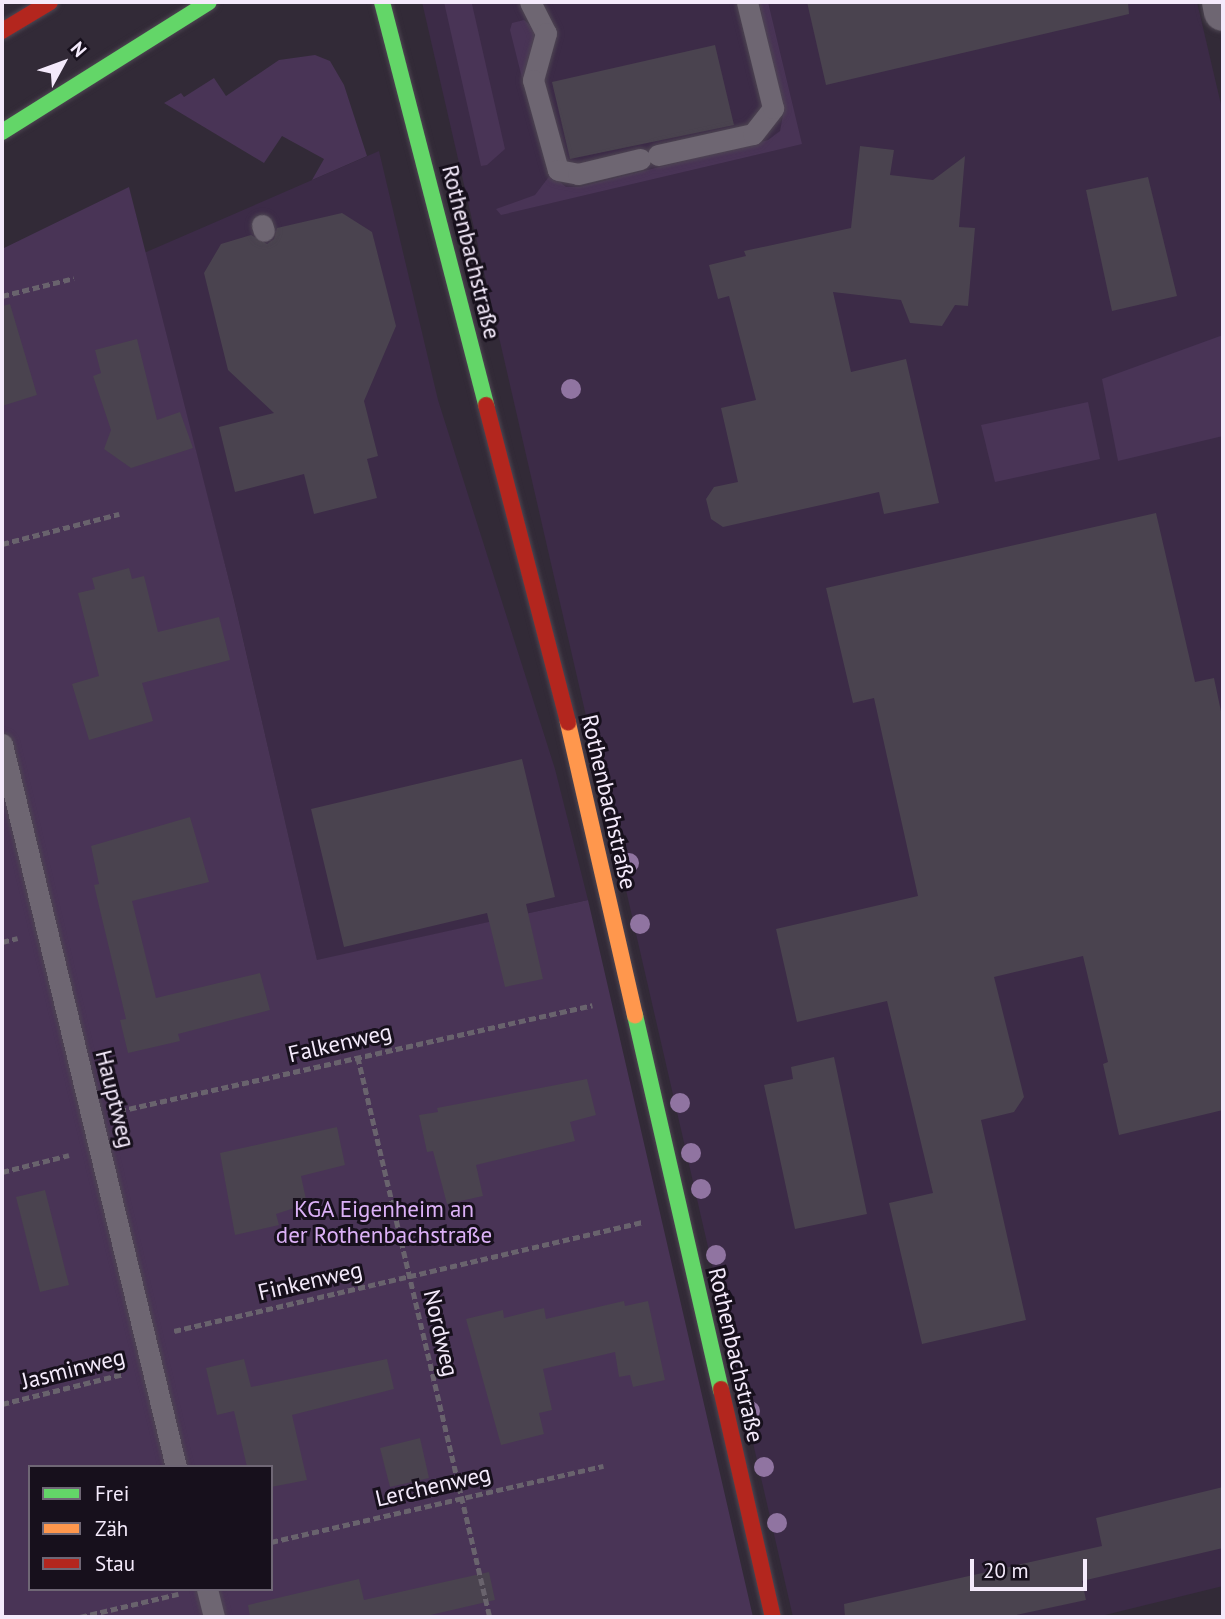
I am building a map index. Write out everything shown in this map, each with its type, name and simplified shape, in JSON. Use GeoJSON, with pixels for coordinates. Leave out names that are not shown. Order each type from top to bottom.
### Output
{"type":"FeatureCollection","features":[{"type":"Feature","properties":{"kind":"main road"},"geometry":{"type":"LineString","coordinates":[[2,31],[50,2]]}},
{"type":"Feature","properties":{"kind":"main road"},"geometry":{"type":"LineString","coordinates":[[2,132],[209,2]]}},
{"type":"Feature","properties":{"kind":"main road","name":"Rothenbachstraße"},"geometry":{"type":"LineString","coordinates":[[382,2],[564,703],[773,1617]]}},
{"type":"Feature","properties":{"kind":"street"},"geometry":{"type":"LineString","coordinates":[[1221,2],[1223,12]]}},
{"type":"Feature","properties":{"kind":"lane"},"geometry":{"type":"LineString","coordinates":[[530,2],[547,33],[533,80],[558,170],[578,174],[753,134],[773,108],[747,2]]}},
{"type":"Feature","properties":{"kind":"lane","name":"Hauptweg"},"geometry":{"type":"LineString","coordinates":[[2,744],[176,1465]]}},
{"type":"Feature","properties":{"kind":"lane"},"geometry":{"type":"LineString","coordinates":[[208,1591],[214,1617]]}},
{"type":"Feature","properties":{"kind":"path"},"geometry":{"type":"LineString","coordinates":[[2,296],[74,278]]}},
{"type":"Feature","properties":{"kind":"path"},"geometry":{"type":"LineString","coordinates":[[2,544],[119,514]]}},
{"type":"Feature","properties":{"kind":"path","name":"Falkenweg"},"geometry":{"type":"LineString","coordinates":[[92,1117],[596,1004]]}},
{"type":"Feature","properties":{"kind":"path","name":"Nordweg"},"geometry":{"type":"LineString","coordinates":[[358,1057],[490,1617]]}},
{"type":"Feature","properties":{"kind":"path"},"geometry":{"type":"LineString","coordinates":[[2,1172],[100,1147]]}},
{"type":"Feature","properties":{"kind":"path","name":"Finkenweg"},"geometry":{"type":"LineString","coordinates":[[146,1338],[646,1221]]}},
{"type":"Feature","properties":{"kind":"path","name":"Jasminweg"},"geometry":{"type":"LineString","coordinates":[[2,1404],[152,1367]]}},
{"type":"Feature","properties":{"kind":"path","name":"Lerchenweg"},"geometry":{"type":"LineString","coordinates":[[273,1542],[603,1466]]}},
{"type":"Feature","properties":{"kind":"path"},"geometry":{"type":"LineString","coordinates":[[80,1617],[183,1592]]}},
{"type":"Feature","properties":{"kind":"shaded area"},"geometry":{"type":"Polygon","coordinates":[[[422,2],[1197,2],[1223,113],[1223,1586],[1097,1617],[793,1617],[422,2]]]}},
{"type":"Feature","properties":{"kind":"shaded area"},"geometry":{"type":"Polygon","coordinates":[[[379,151],[438,400],[555,769],[588,900],[317,961],[234,600],[144,253],[379,151]]]}},
{"type":"Feature","properties":{"kind":"green space"},"geometry":{"type":"Polygon","coordinates":[[[444,2],[472,4],[505,149],[487,165],[481,166],[444,2]]]}},
{"type":"Feature","properties":{"kind":"green space"},"geometry":{"type":"Polygon","coordinates":[[[759,2],[768,2],[802,144],[501,215],[496,209],[535,195],[551,174],[566,187],[579,187],[768,140],[780,131],[783,115],[759,2]]]}},
{"type":"Feature","properties":{"kind":"green space"},"geometry":{"type":"Polygon","coordinates":[[[524,20],[535,29],[535,43],[528,76],[522,78],[510,30],[512,23],[524,20]]]}},
{"type":"Feature","properties":{"kind":"green space"},"geometry":{"type":"Polygon","coordinates":[[[315,55],[330,61],[344,85],[367,156],[312,180],[324,159],[282,136],[264,163],[164,103],[181,93],[184,97],[214,78],[226,96],[279,60],[315,55]]]}},
{"type":"Feature","properties":{"kind":"green space","name":"KGA Eigenheim an der Rothenbachstraße"},"geometry":{"type":"Polygon","coordinates":[[[129,187],[234,600],[317,960],[588,900],[753,1617],[2,1617],[2,249],[129,187]]]}},
{"type":"Feature","properties":{"kind":"green space"},"geometry":{"type":"Polygon","coordinates":[[[1223,335],[1223,436],[1118,461],[1102,379],[1223,335]]]}},
{"type":"Feature","properties":{"kind":"green space"},"geometry":{"type":"Polygon","coordinates":[[[1088,402],[1100,459],[995,482],[981,425],[1088,402]]]}},
{"type":"Feature","properties":{"kind":"building"},"geometry":{"type":"Polygon","coordinates":[[[807,2],[1128,2],[1129,14],[826,85],[807,2]]]}},
{"type":"Feature","properties":{"kind":"building"},"geometry":{"type":"Polygon","coordinates":[[[715,45],[734,125],[570,159],[552,82],[715,45]]]}},
{"type":"Feature","properties":{"kind":"building"},"geometry":{"type":"Polygon","coordinates":[[[860,146],[894,150],[890,175],[933,180],[965,156],[959,227],[975,228],[968,306],[955,305],[942,326],[910,323],[901,300],[833,292],[851,372],[906,359],[939,503],[884,514],[879,492],[723,527],[711,519],[706,499],[714,487],[738,482],[721,408],[756,400],[729,296],[718,299],[709,265],[746,256],[744,251],[851,228],[860,146]]]}},
{"type":"Feature","properties":{"kind":"building"},"geometry":{"type":"Polygon","coordinates":[[[1148,177],[1177,296],[1112,311],[1086,190],[1148,177]]]}},
{"type":"Feature","properties":{"kind":"building"},"geometry":{"type":"Polygon","coordinates":[[[342,213],[372,232],[396,326],[364,401],[378,456],[367,459],[377,498],[314,514],[304,474],[235,492],[219,427],[274,413],[228,370],[204,273],[221,244],[251,235],[267,244],[274,239],[277,228],[342,213]]]}},
{"type":"Feature","properties":{"kind":"building"},"geometry":{"type":"Polygon","coordinates":[[[10,304],[37,395],[2,406],[2,306],[10,304]]]}},
{"type":"Feature","properties":{"kind":"building"},"geometry":{"type":"Polygon","coordinates":[[[137,339],[157,420],[180,412],[193,448],[131,468],[104,449],[111,430],[93,376],[101,373],[95,350],[137,339]]]}},
{"type":"Feature","properties":{"kind":"building"},"geometry":{"type":"Polygon","coordinates":[[[1156,513],[1195,682],[1214,678],[1223,721],[1223,1110],[1119,1135],[1103,1064],[1108,1062],[1083,956],[994,977],[1024,1097],[1014,1112],[981,1120],[1026,1320],[922,1344],[889,1203],[933,1193],[887,1001],[797,1022],[776,929],[918,896],[874,698],[853,703],[826,588],[1156,513]]]}},
{"type":"Feature","properties":{"kind":"building"},"geometry":{"type":"Polygon","coordinates":[[[129,568],[132,579],[144,576],[158,632],[219,617],[230,660],[142,683],[153,721],[89,740],[72,684],[99,676],[78,593],[95,589],[92,578],[129,568]]]}},
{"type":"Feature","properties":{"kind":"building"},"geometry":{"type":"Polygon","coordinates":[[[522,759],[555,897],[526,904],[543,979],[505,987],[487,913],[344,947],[311,809],[522,759]]]}},
{"type":"Feature","properties":{"kind":"building"},"geometry":{"type":"Polygon","coordinates":[[[190,817],[209,882],[132,901],[156,998],[260,973],[270,1010],[178,1034],[180,1041],[128,1053],[120,1020],[126,1019],[94,885],[99,884],[91,846],[190,817]]]}},
{"type":"Feature","properties":{"kind":"building"},"geometry":{"type":"Polygon","coordinates":[[[834,1057],[867,1214],[795,1229],[764,1085],[793,1079],[791,1067],[834,1057]]]}},
{"type":"Feature","properties":{"kind":"building"},"geometry":{"type":"Polygon","coordinates":[[[587,1079],[596,1115],[570,1122],[575,1141],[476,1165],[483,1196],[447,1204],[433,1151],[427,1152],[419,1115],[438,1112],[437,1108],[587,1079]]]}},
{"type":"Feature","properties":{"kind":"building"},"geometry":{"type":"Polygon","coordinates":[[[337,1127],[345,1165],[301,1176],[307,1204],[276,1214],[279,1225],[235,1235],[220,1153],[337,1127]]]}},
{"type":"Feature","properties":{"kind":"building"},"geometry":{"type":"Polygon","coordinates":[[[45,1190],[69,1285],[40,1292],[16,1197],[45,1190]]]}},
{"type":"Feature","properties":{"kind":"building"},"geometry":{"type":"Polygon","coordinates":[[[624,1301],[625,1306],[648,1301],[665,1380],[633,1387],[630,1375],[619,1377],[615,1352],[543,1369],[552,1410],[539,1413],[544,1434],[501,1445],[466,1319],[503,1310],[504,1318],[544,1308],[546,1319],[624,1301]]]}},
{"type":"Feature","properties":{"kind":"building"},"geometry":{"type":"Polygon","coordinates":[[[244,1359],[251,1387],[387,1359],[394,1389],[292,1415],[307,1480],[273,1487],[273,1465],[247,1465],[234,1411],[217,1415],[206,1368],[244,1359]]]}},
{"type":"Feature","properties":{"kind":"building"},"geometry":{"type":"Polygon","coordinates":[[[420,1438],[429,1478],[390,1487],[380,1448],[420,1438]]]}},
{"type":"Feature","properties":{"kind":"building"},"geometry":{"type":"Polygon","coordinates":[[[1223,1487],[1223,1548],[1082,1581],[1086,1600],[1007,1617],[845,1617],[844,1604],[1102,1546],[1096,1518],[1223,1487]]]}},
{"type":"Feature","properties":{"kind":"building"},"geometry":{"type":"Polygon","coordinates":[[[489,1572],[495,1600],[422,1617],[250,1617],[248,1605],[359,1579],[364,1600],[489,1572]]]}},
{"type":"Feature","properties":{"kind":"traffic: fast"},"geometry":{"type":"LineString","coordinates":[[2,132],[209,2]]}},
{"type":"Feature","properties":{"kind":"traffic: fast"},"geometry":{"type":"LineString","coordinates":[[382,2],[486,405]]}},
{"type":"Feature","properties":{"kind":"traffic: fast"},"geometry":{"type":"LineString","coordinates":[[635,1015],[721,1389]]}},
{"type":"Feature","properties":{"kind":"traffic: slow"},"geometry":{"type":"LineString","coordinates":[[568,723],[635,1015]]}},
{"type":"Feature","properties":{"kind":"traffic: jam"},"geometry":{"type":"LineString","coordinates":[[2,31],[50,2]]}},
{"type":"Feature","properties":{"kind":"traffic: jam"},"geometry":{"type":"LineString","coordinates":[[486,405],[568,723]]}},
{"type":"Feature","properties":{"kind":"traffic: jam"},"geometry":{"type":"LineString","coordinates":[[721,1389],[773,1617]]}}]}
